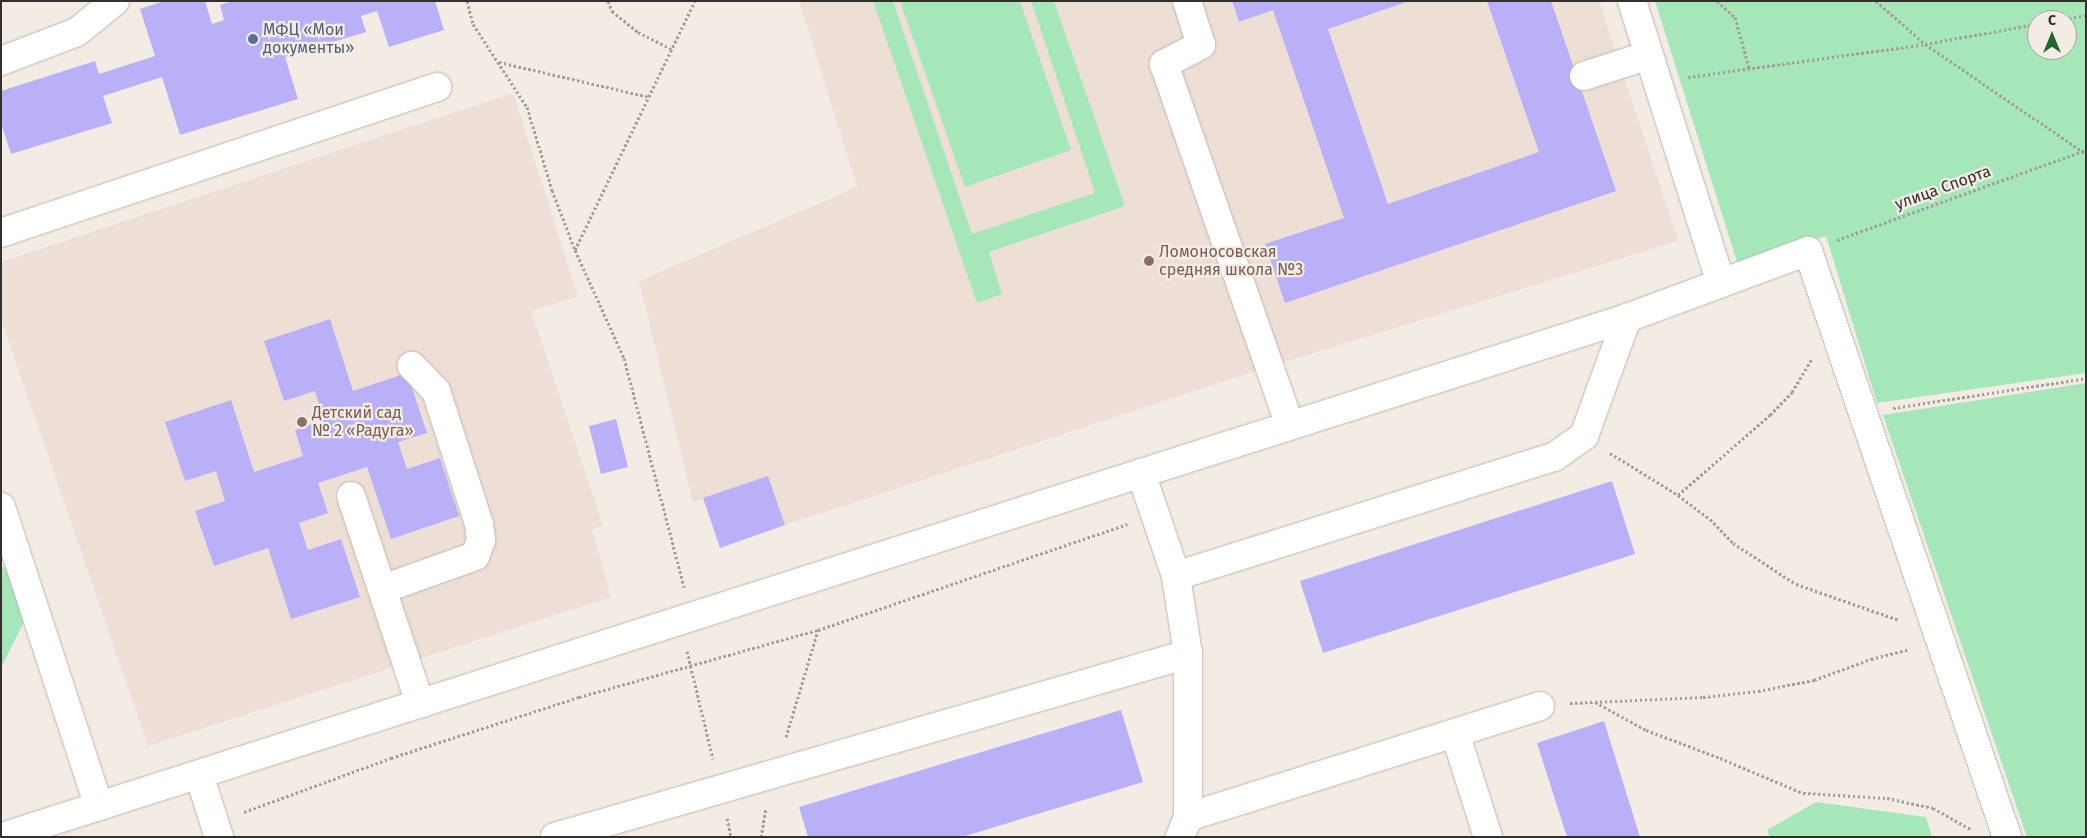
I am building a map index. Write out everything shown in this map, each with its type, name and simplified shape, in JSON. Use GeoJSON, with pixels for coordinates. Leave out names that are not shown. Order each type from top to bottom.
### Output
{"type":"FeatureCollection","features":[{"type":"Feature","properties":{"kind":"street"},"geometry":{"type":"LineString","coordinates":[[1,61],[77,32],[115,1]]}},
{"type":"Feature","properties":{"kind":"street"},"geometry":{"type":"LineString","coordinates":[[1187,1],[1201,45],[1164,64],[1290,426]]}},
{"type":"Feature","properties":{"kind":"street"},"geometry":{"type":"LineString","coordinates":[[1632,1],[1721,283]]}},
{"type":"Feature","properties":{"kind":"street"},"geometry":{"type":"LineString","coordinates":[[1584,76],[1649,55]]}},
{"type":"Feature","properties":{"kind":"street"},"geometry":{"type":"LineString","coordinates":[[1,233],[437,87]]}},
{"type":"Feature","properties":{"kind":"street"},"geometry":{"type":"LineString","coordinates":[[2,837],[1627,318],[1808,251],[2007,837]]}},
{"type":"Feature","properties":{"kind":"street"},"geometry":{"type":"LineString","coordinates":[[1176,576],[1554,457],[1584,436],[1627,318]]}},
{"type":"Feature","properties":{"kind":"street"},"geometry":{"type":"LineString","coordinates":[[383,589],[475,556],[481,540],[480,524],[436,391],[412,366]]}},
{"type":"Feature","properties":{"kind":"street"},"geometry":{"type":"LineString","coordinates":[[1141,473],[1176,576],[1188,654],[1184,827],[1455,733],[1540,706]]}},
{"type":"Feature","properties":{"kind":"street"},"geometry":{"type":"LineString","coordinates":[[351,496],[420,704]]}},
{"type":"Feature","properties":{"kind":"street"},"geometry":{"type":"LineString","coordinates":[[1,507],[99,806]]}},
{"type":"Feature","properties":{"kind":"street"},"geometry":{"type":"LineString","coordinates":[[555,837],[1188,654]]}},
{"type":"Feature","properties":{"kind":"street"},"geometry":{"type":"LineString","coordinates":[[1455,733],[1488,837]]}},
{"type":"Feature","properties":{"kind":"street"},"geometry":{"type":"LineString","coordinates":[[199,775],[217,829]]}},
{"type":"Feature","properties":{"kind":"path"},"geometry":{"type":"LineString","coordinates":[[467,1],[473,24],[499,61],[527,107],[552,190],[575,250],[624,358],[686,619],[692,667],[731,837]]}},
{"type":"Feature","properties":{"kind":"path"},"geometry":{"type":"LineString","coordinates":[[608,1],[612,11],[638,32],[672,49]]}},
{"type":"Feature","properties":{"kind":"path"},"geometry":{"type":"LineString","coordinates":[[575,250],[695,1]]}},
{"type":"Feature","properties":{"kind":"path"},"geometry":{"type":"LineString","coordinates":[[1717,1],[1735,17],[1749,68]]}},
{"type":"Feature","properties":{"kind":"path"},"geometry":{"type":"LineString","coordinates":[[1876,1],[1925,44],[2084,150],[2086,154]]}},
{"type":"Feature","properties":{"kind":"path"},"geometry":{"type":"LineString","coordinates":[[1657,82],[1925,44],[2027,26]]}},
{"type":"Feature","properties":{"kind":"path"},"geometry":{"type":"LineString","coordinates":[[499,61],[649,97]]}},
{"type":"Feature","properties":{"kind":"path","name":"улица Спорта"},"geometry":{"type":"LineString","coordinates":[[1808,251],[2084,150]]}},
{"type":"Feature","properties":{"kind":"path"},"geometry":{"type":"LineString","coordinates":[[1678,494],[1770,415],[1792,392],[1832,324]]}},
{"type":"Feature","properties":{"kind":"path"},"geometry":{"type":"LineString","coordinates":[[1862,413],[2086,378]]}},
{"type":"Feature","properties":{"kind":"path"},"geometry":{"type":"LineString","coordinates":[[1584,436],[1649,478],[1678,494],[1710,519],[1733,543],[1796,584],[1899,619]]}},
{"type":"Feature","properties":{"kind":"path"},"geometry":{"type":"LineString","coordinates":[[217,829],[391,758],[579,697],[692,667],[818,630],[1156,514]]}},
{"type":"Feature","properties":{"kind":"path"},"geometry":{"type":"LineString","coordinates":[[761,837],[772,774],[788,731],[818,630]]}},
{"type":"Feature","properties":{"kind":"path"},"geometry":{"type":"LineString","coordinates":[[1540,706],[1703,697],[1758,691],[1814,680],[1871,659],[1908,650]]}},
{"type":"Feature","properties":{"kind":"path"},"geometry":{"type":"LineString","coordinates":[[1595,702],[1646,730],[1720,758],[1803,793],[1888,798],[1933,808],[1978,833]]}},
{"type":"Feature","properties":{"kind":"shaded area","name":"Ломоносовская средняя школа №3"},"geometry":{"type":"Polygon","coordinates":[[[799,1],[1599,1],[1678,241],[1271,366],[785,525],[768,476],[693,502],[639,281],[857,187],[799,1]]]}},
{"type":"Feature","properties":{"kind":"shaded area","name":"Детский сад № 2 «Радуга»"},"geometry":{"type":"Polygon","coordinates":[[[513,93],[578,296],[531,311],[603,525],[592,530],[611,597],[148,746],[1,319],[1,262],[513,93]]]}},
{"type":"Feature","properties":{"kind":"green space"},"geometry":{"type":"Polygon","coordinates":[[[873,1],[893,1],[972,234],[1095,193],[1031,1],[1054,1],[1125,206],[989,252],[1002,294],[977,303],[873,1]]]}},
{"type":"Feature","properties":{"kind":"green space"},"geometry":{"type":"Polygon","coordinates":[[[900,1],[1020,1],[1071,150],[965,187],[900,1]]]}},
{"type":"Feature","properties":{"kind":"green space"},"geometry":{"type":"Polygon","coordinates":[[[1655,1],[2086,1],[2086,373],[1877,403],[1826,236],[1737,262],[1655,1]]]}},
{"type":"Feature","properties":{"kind":"green space"},"geometry":{"type":"Polygon","coordinates":[[[2086,383],[2086,837],[2027,837],[1883,415],[2086,383]]]}},
{"type":"Feature","properties":{"kind":"green space"},"geometry":{"type":"Polygon","coordinates":[[[1,566],[28,579],[26,618],[1,668],[1,566]]]}},
{"type":"Feature","properties":{"kind":"green space"},"geometry":{"type":"Polygon","coordinates":[[[1816,802],[1926,817],[1932,837],[1770,837],[1767,830],[1816,802]]]}},
{"type":"Feature","properties":{"kind":"building"},"geometry":{"type":"Polygon","coordinates":[[[164,1],[205,1],[212,24],[224,20],[220,5],[232,1],[435,1],[444,30],[389,47],[377,11],[361,16],[366,32],[285,57],[298,99],[180,135],[162,77],[103,96],[112,123],[11,154],[1,123],[1,91],[95,61],[99,74],[155,56],[140,9],[164,1]]]}},
{"type":"Feature","properties":{"kind":"building"},"geometry":{"type":"Polygon","coordinates":[[[1232,1],[1409,1],[1328,29],[1388,204],[1539,152],[1487,1],[1551,1],[1616,191],[1285,303],[1265,244],[1344,218],[1273,10],[1239,22],[1232,1]]]}},
{"type":"Feature","properties":{"kind":"building"},"geometry":{"type":"Polygon","coordinates":[[[330,319],[353,391],[407,373],[427,433],[398,442],[407,469],[440,458],[459,516],[391,539],[367,467],[318,483],[328,513],[299,523],[308,550],[341,539],[360,597],[291,619],[268,548],[214,566],[195,511],[225,501],[216,471],[185,481],[165,422],[231,400],[254,472],[303,456],[295,430],[324,420],[315,391],[284,401],[264,341],[330,319]]]}},
{"type":"Feature","properties":{"kind":"building"},"geometry":{"type":"Polygon","coordinates":[[[616,419],[628,467],[601,474],[589,426],[616,419]]]}},
{"type":"Feature","properties":{"kind":"building"},"geometry":{"type":"Polygon","coordinates":[[[768,476],[785,525],[720,548],[703,498],[768,476]]]}},
{"type":"Feature","properties":{"kind":"building"},"geometry":{"type":"Polygon","coordinates":[[[1612,481],[1635,554],[1323,653],[1300,581],[1612,481]]]}},
{"type":"Feature","properties":{"kind":"building"},"geometry":{"type":"Polygon","coordinates":[[[1121,710],[1143,782],[962,837],[808,837],[799,807],[1121,710]]]}},
{"type":"Feature","properties":{"kind":"building"},"geometry":{"type":"Polygon","coordinates":[[[1604,721],[1640,837],[1567,837],[1537,743],[1604,721]]]}},
{"type":"Feature","properties":{"kind":"place","name":"МФЦ «Мои документы»"},"geometry":{"type":"Point","coordinates":[253,39]}},
{"type":"Feature","properties":{"kind":"place","name":"Ломоносовская средняя школа №3"},"geometry":{"type":"Point","coordinates":[1149,261]}},
{"type":"Feature","properties":{"kind":"place","name":"Детский сад № 2 «Радуга»"},"geometry":{"type":"Point","coordinates":[302,422]}}]}
